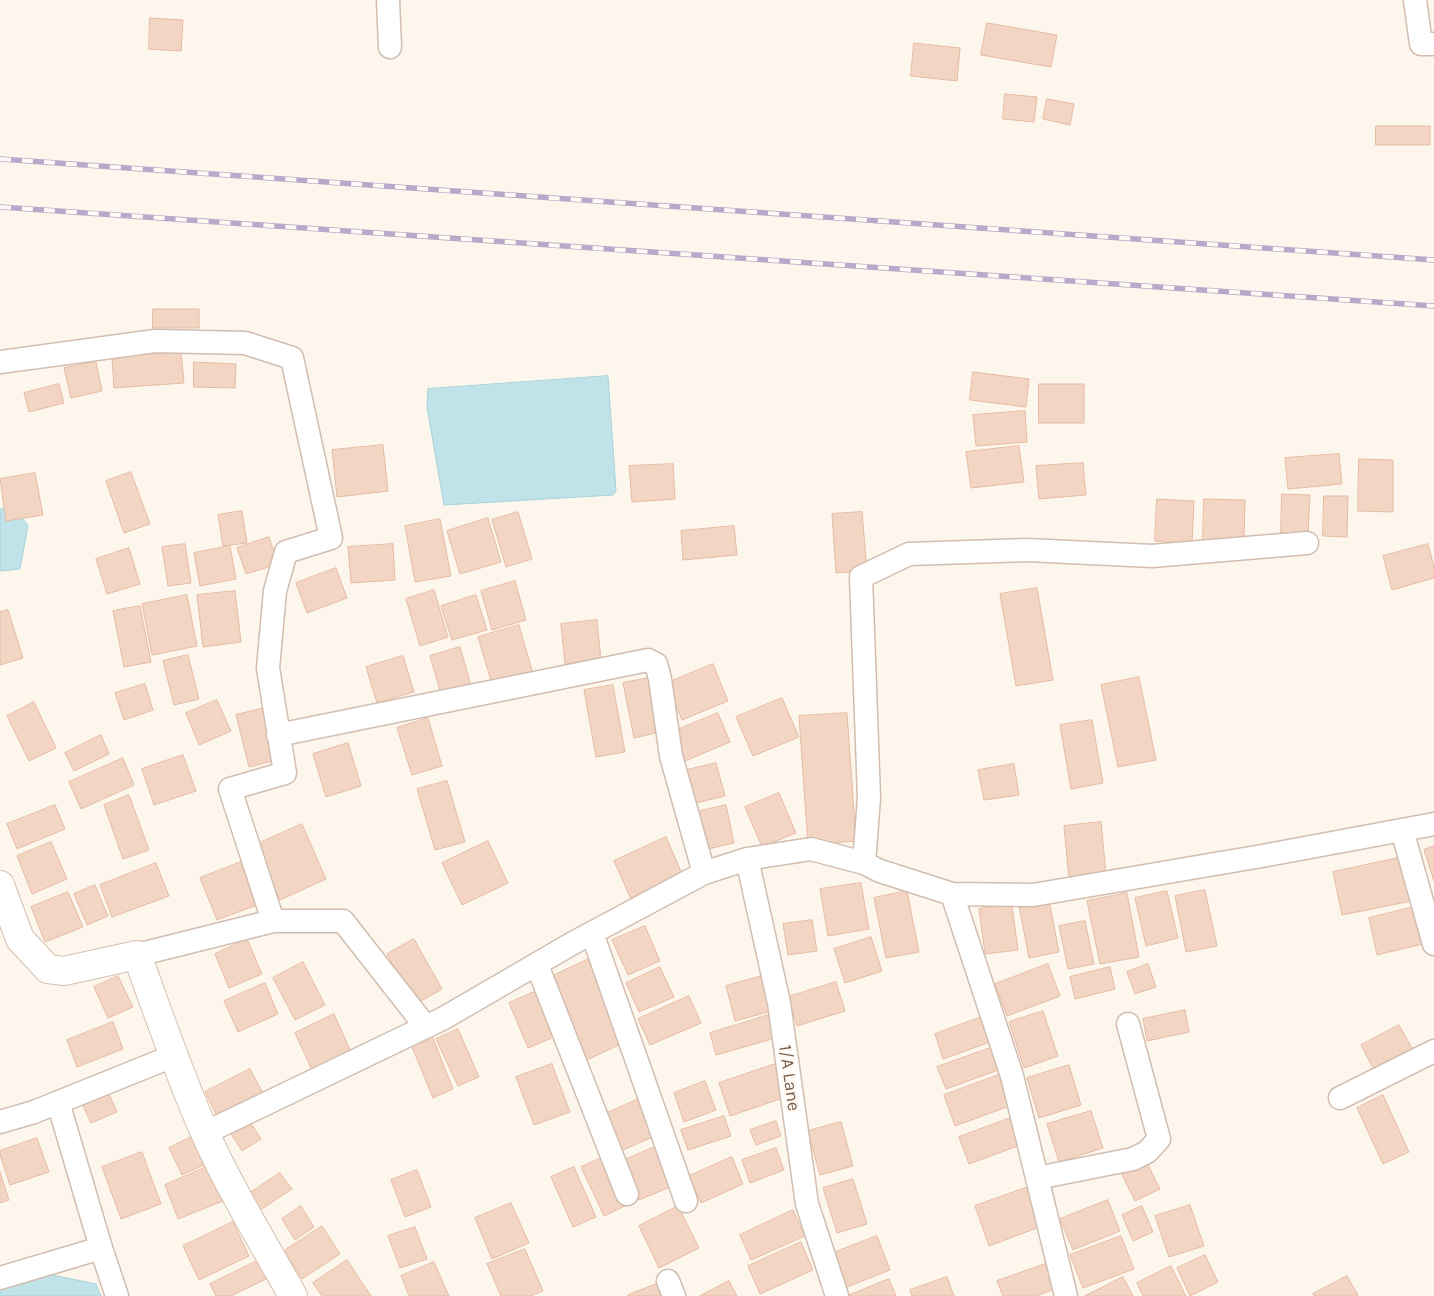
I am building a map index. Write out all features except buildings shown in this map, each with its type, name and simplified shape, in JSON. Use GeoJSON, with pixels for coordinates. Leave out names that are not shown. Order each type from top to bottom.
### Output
{"type":"FeatureCollection","features":[{"type":"Feature","properties":{"kind":"street"},"geometry":{"type":"LineString","coordinates":[[388,0],[390,47]]}},
{"type":"Feature","properties":{"kind":"street"},"geometry":{"type":"LineString","coordinates":[[1415,0],[1422,44],[1434,44]]}},
{"type":"Feature","properties":{"kind":"street"},"geometry":{"type":"LineString","coordinates":[[0,362],[155,341],[245,343],[292,358],[331,538],[286,552],[275,591],[268,668],[285,773],[230,789],[274,921]]}},
{"type":"Feature","properties":{"kind":"street"},"geometry":{"type":"LineString","coordinates":[[864,863],[869,798],[861,577],[909,554],[1027,550],[1152,556],[1307,543]]}},
{"type":"Feature","properties":{"kind":"street"},"geometry":{"type":"LineString","coordinates":[[278,735],[648,660],[656,664],[660,679],[671,756],[704,873]]}},
{"type":"Feature","properties":{"kind":"street"},"geometry":{"type":"LineString","coordinates":[[205,1133],[444,1018],[592,933],[704,873],[747,859],[810,849],[864,863],[880,871],[952,894],[1033,895],[1262,856],[1434,824]]}},
{"type":"Feature","properties":{"kind":"street"},"geometry":{"type":"LineString","coordinates":[[1402,830],[1434,944]]}},
{"type":"Feature","properties":{"kind":"street","name":"1/A Lane"},"geometry":{"type":"LineString","coordinates":[[747,859],[779,1003],[807,1204],[837,1296]]}},
{"type":"Feature","properties":{"kind":"street"},"geometry":{"type":"LineString","coordinates":[[0,885],[20,939],[48,969],[64,971],[274,921],[343,921],[426,1027]]}},
{"type":"Feature","properties":{"kind":"street"},"geometry":{"type":"LineString","coordinates":[[952,894],[1012,1076],[1066,1296]]}},
{"type":"Feature","properties":{"kind":"street"},"geometry":{"type":"LineString","coordinates":[[592,933],[686,1201]]}},
{"type":"Feature","properties":{"kind":"street"},"geometry":{"type":"LineString","coordinates":[[137,955],[205,1133],[287,1294]]}},
{"type":"Feature","properties":{"kind":"street"},"geometry":{"type":"LineString","coordinates":[[537,964],[627,1194]]}},
{"type":"Feature","properties":{"kind":"street"},"geometry":{"type":"LineString","coordinates":[[1037,1178],[1133,1159],[1147,1152],[1159,1139],[1128,1024]]}},
{"type":"Feature","properties":{"kind":"street"},"geometry":{"type":"LineString","coordinates":[[1340,1098],[1434,1051]]}},
{"type":"Feature","properties":{"kind":"street"},"geometry":{"type":"LineString","coordinates":[[0,1122],[34,1112],[174,1056]]}},
{"type":"Feature","properties":{"kind":"street"},"geometry":{"type":"LineString","coordinates":[[58,1102],[117,1296]]}},
{"type":"Feature","properties":{"kind":"street"},"geometry":{"type":"LineString","coordinates":[[0,1278],[101,1248]]}},
{"type":"Feature","properties":{"kind":"water"},"geometry":{"type":"Polygon","coordinates":[[[608,376],[616,491],[613,495],[444,505],[427,407],[428,389],[608,376]]]}},
{"type":"Feature","properties":{"kind":"water"},"geometry":{"type":"Polygon","coordinates":[[[12,504],[28,526],[20,569],[0,571],[0,510],[12,504]]]}},
{"type":"Feature","properties":{"kind":"water"},"geometry":{"type":"Polygon","coordinates":[[[52,1275],[96,1284],[101,1296],[0,1296],[0,1289],[52,1275]]]}},
{"type":"Feature","properties":{"kind":"railway"},"geometry":{"type":"LineString","coordinates":[[0,159],[1434,260]]}},
{"type":"Feature","properties":{"kind":"railway"},"geometry":{"type":"LineString","coordinates":[[0,207],[1434,306]]}}]}
